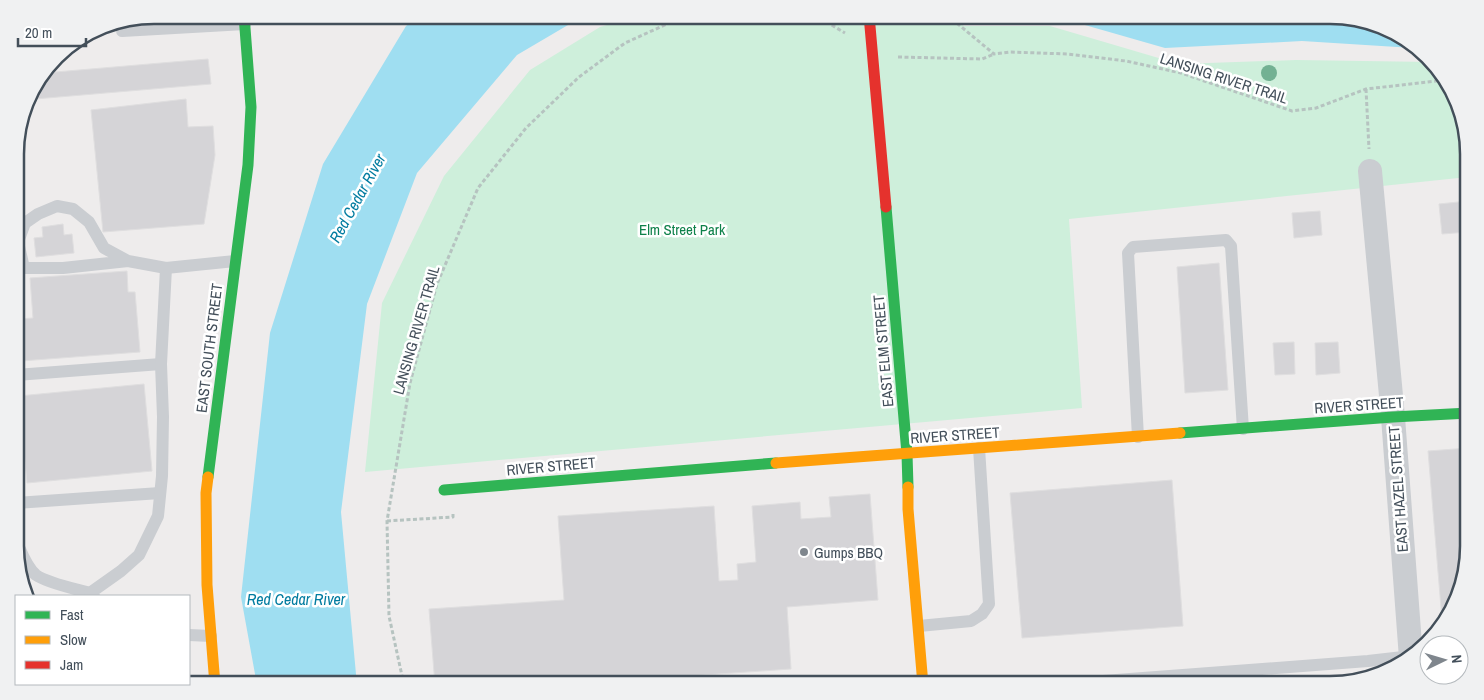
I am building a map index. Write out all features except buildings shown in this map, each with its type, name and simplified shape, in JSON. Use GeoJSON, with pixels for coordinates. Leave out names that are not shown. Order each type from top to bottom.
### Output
{"type":"FeatureCollection","features":[{"type":"Feature","properties":{"kind":"street","name":"EAST SOUTH STREET"},"geometry":{"type":"LineString","coordinates":[[214,676],[207,585],[206,493],[248,165],[251,107],[244,24]]}},
{"type":"Feature","properties":{"kind":"street","name":"EAST ELM STREET"},"geometry":{"type":"LineString","coordinates":[[870,24],[907,454],[908,509],[919,626],[922,676]]}},
{"type":"Feature","properties":{"kind":"street","name":"EAST HAZEL STREET"},"geometry":{"type":"LineString","coordinates":[[1370,171],[1393,417],[1410,648]]}},
{"type":"Feature","properties":{"kind":"street","name":"RIVER STREET"},"geometry":{"type":"LineString","coordinates":[[447,490],[621,475],[1460,413]]}},
{"type":"Feature","properties":{"kind":"lane"},"geometry":{"type":"LineString","coordinates":[[122,31],[193,24]]}},
{"type":"Feature","properties":{"kind":"lane"},"geometry":{"type":"LineString","coordinates":[[24,226],[38,214],[57,206],[73,209],[89,222],[104,248],[128,261]]}},
{"type":"Feature","properties":{"kind":"lane"},"geometry":{"type":"LineString","coordinates":[[1138,436],[1128,253],[1133,247],[1226,240],[1231,246],[1243,429]]}},
{"type":"Feature","properties":{"kind":"lane"},"geometry":{"type":"LineString","coordinates":[[24,268],[63,268],[128,261],[166,268],[236,261]]}},
{"type":"Feature","properties":{"kind":"lane"},"geometry":{"type":"LineString","coordinates":[[25,557],[37,575],[92,595],[139,555],[158,516],[163,417],[161,364],[166,268]]}},
{"type":"Feature","properties":{"kind":"lane"},"geometry":{"type":"LineString","coordinates":[[24,374],[161,364]]}},
{"type":"Feature","properties":{"kind":"lane"},"geometry":{"type":"LineString","coordinates":[[919,626],[971,621],[982,614],[989,604],[979,448]]}},
{"type":"Feature","properties":{"kind":"lane"},"geometry":{"type":"LineString","coordinates":[[24,502],[160,493]]}},
{"type":"Feature","properties":{"kind":"lane"},"geometry":{"type":"LineString","coordinates":[[190,635],[211,636]]}},
{"type":"Feature","properties":{"kind":"lane"},"geometry":{"type":"LineString","coordinates":[[1169,676],[1396,658]]}},
{"type":"Feature","properties":{"kind":"path","name":"LANSING RIVER TRAIL"},"geometry":{"type":"LineString","coordinates":[[402,676],[389,616],[387,521],[410,383],[435,293],[478,188],[526,128],[579,77],[625,42],[666,24]]}},
{"type":"Feature","properties":{"kind":"path"},"geometry":{"type":"LineString","coordinates":[[830,24],[847,34]]}},
{"type":"Feature","properties":{"kind":"path"},"geometry":{"type":"LineString","coordinates":[[958,24],[994,54]]}},
{"type":"Feature","properties":{"kind":"path","name":"LANSING RIVER TRAIL"},"geometry":{"type":"LineString","coordinates":[[889,57],[982,59],[994,54],[1010,52],[1067,54],[1126,61],[1180,73],[1292,111],[1316,108],[1366,89],[1437,81]]}},
{"type":"Feature","properties":{"kind":"path"},"geometry":{"type":"LineString","coordinates":[[1366,89],[1370,171]]}},
{"type":"Feature","properties":{"kind":"path"},"geometry":{"type":"LineString","coordinates":[[387,521],[453,517],[447,490]]}},
{"type":"Feature","properties":{"kind":"green space","name":"Elm Street Park"},"geometry":{"type":"Polygon","coordinates":[[[610,24],[961,24],[964,26],[1050,26],[1179,64],[1296,60],[1422,62],[1443,89],[1456,120],[1459,137],[1460,178],[1069,219],[1082,408],[365,472],[382,303],[444,176],[530,70],[600,27],[610,24]]]}},
{"type":"Feature","properties":{"kind":"water","name":"Red Cedar River"},"geometry":{"type":"Polygon","coordinates":[[[409,24],[570,24],[517,55],[417,173],[367,304],[341,512],[356,676],[255,676],[241,597],[270,333],[323,164],[409,24]]]}},
{"type":"Feature","properties":{"kind":"water"},"geometry":{"type":"Polygon","coordinates":[[[1081,24],[1347,25],[1364,28],[1380,34],[1404,47],[1302,41],[1165,48],[1081,24]]]}},
{"type":"Feature","properties":{"kind":"traffic: fast"},"geometry":{"type":"LineString","coordinates":[[208,477],[248,165],[251,107],[245,24]]}},
{"type":"Feature","properties":{"kind":"traffic: fast"},"geometry":{"type":"LineString","coordinates":[[886,207],[907,454],[908,487]]}},
{"type":"Feature","properties":{"kind":"traffic: fast"},"geometry":{"type":"LineString","coordinates":[[1180,433],[1460,413]]}},
{"type":"Feature","properties":{"kind":"traffic: fast"},"geometry":{"type":"LineString","coordinates":[[444,490],[776,463]]}},
{"type":"Feature","properties":{"kind":"traffic: slow"},"geometry":{"type":"LineString","coordinates":[[776,463],[1180,433]]}},
{"type":"Feature","properties":{"kind":"traffic: slow"},"geometry":{"type":"LineString","coordinates":[[208,477],[206,493],[207,585],[214,676]]}},
{"type":"Feature","properties":{"kind":"traffic: slow"},"geometry":{"type":"LineString","coordinates":[[908,487],[908,509],[922,676]]}},
{"type":"Feature","properties":{"kind":"traffic: jam"},"geometry":{"type":"LineString","coordinates":[[870,24],[886,207]]}},
{"type":"Feature","properties":{"kind":"place","name":"Gumps BBQ"},"geometry":{"type":"Point","coordinates":[804,552]}}]}
